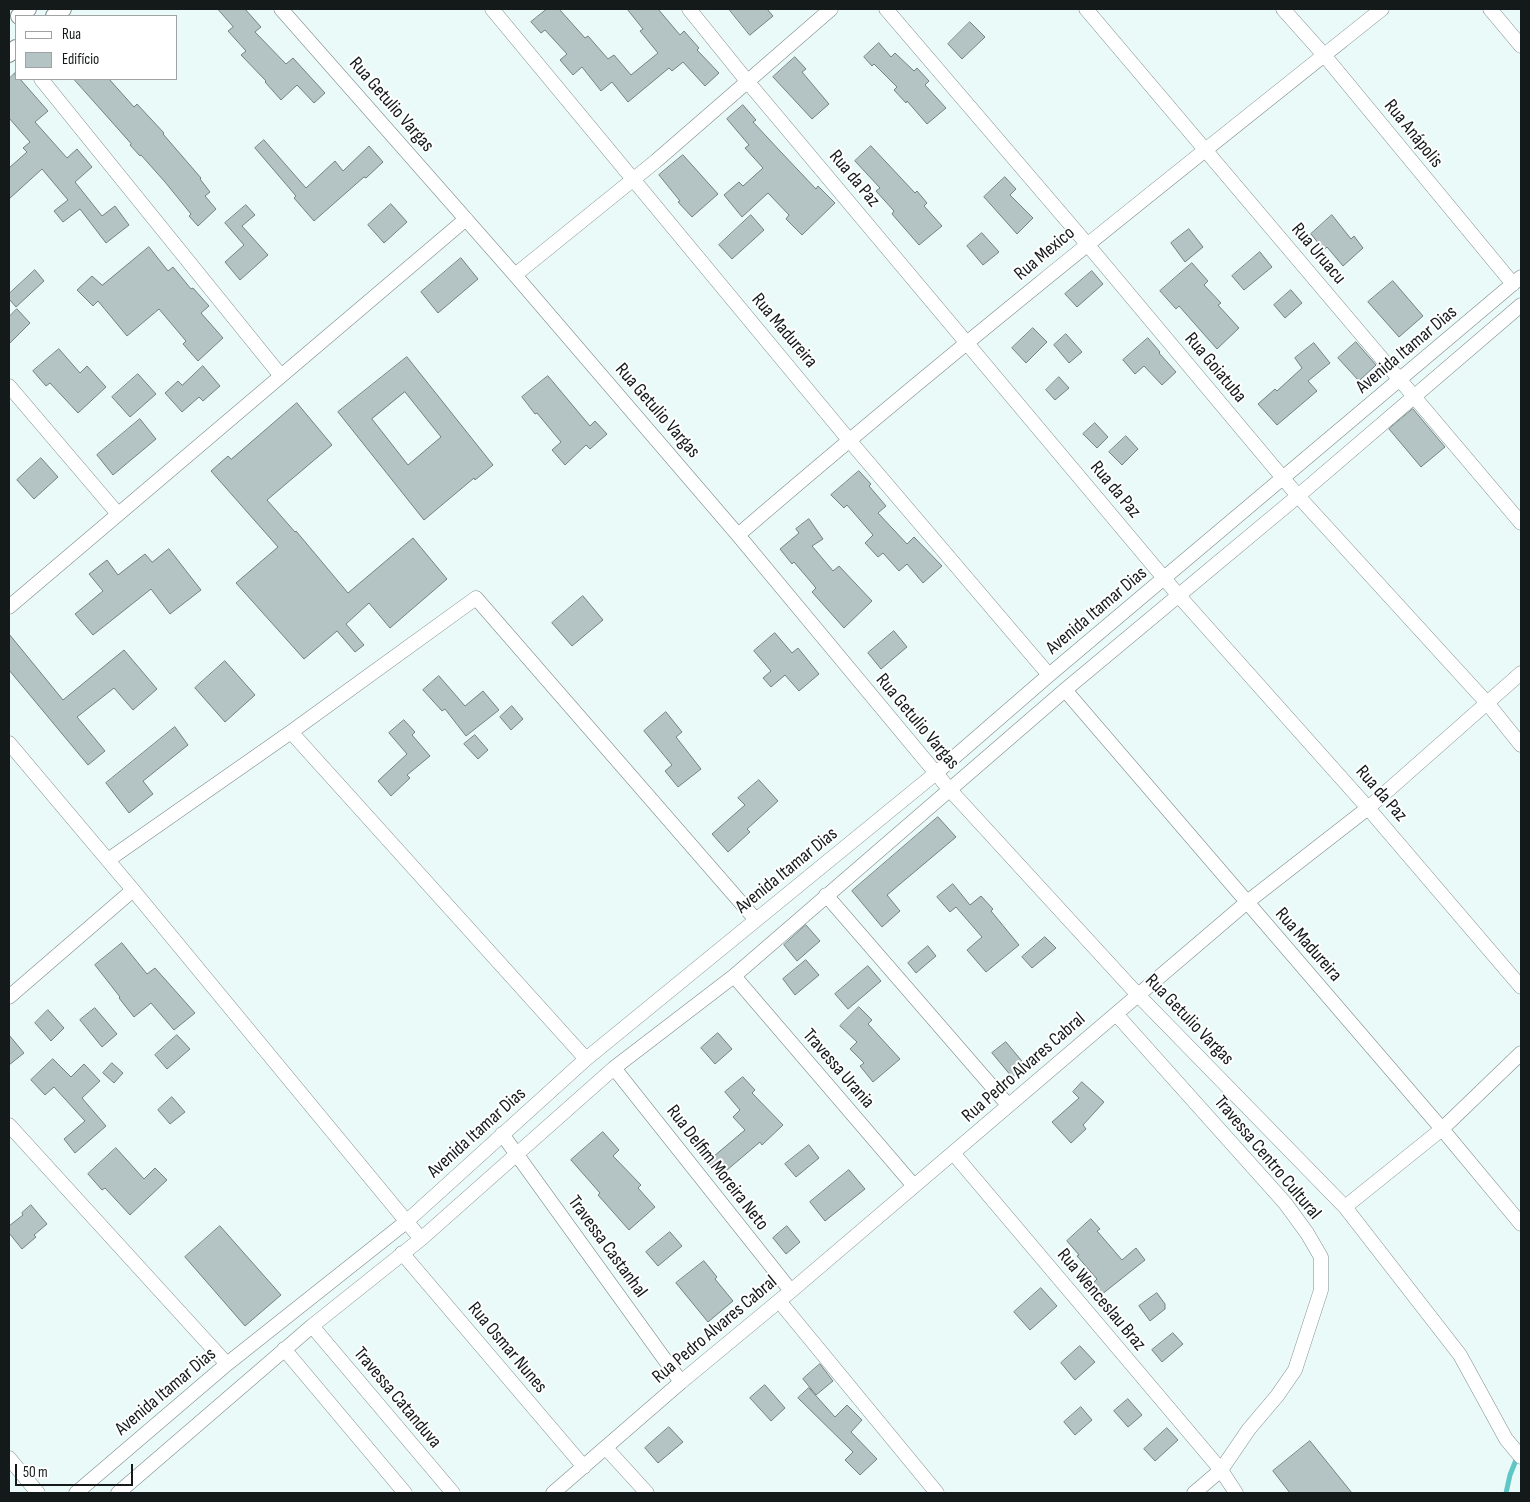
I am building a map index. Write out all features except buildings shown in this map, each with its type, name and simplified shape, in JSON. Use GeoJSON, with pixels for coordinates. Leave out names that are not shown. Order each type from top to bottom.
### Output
{"type":"FeatureCollection","features":[{"type":"Feature","properties":{"kind":"street","name":"Rua Getulio Vargas"},"geometry":{"type":"LineString","coordinates":[[282,9],[515,275],[738,535],[950,790],[1138,995],[1345,1207],[1460,1355],[1506,1439],[1521,1457]]}},
{"type":"Feature","properties":{"kind":"street","name":"Rua Madureira"},"geometry":{"type":"LineString","coordinates":[[492,9],[849,440],[1049,675]]}},
{"type":"Feature","properties":{"kind":"street","name":"Rua da Paz"},"geometry":{"type":"LineString","coordinates":[[689,9],[1164,579],[1368,808],[1521,987]]}},
{"type":"Feature","properties":{"kind":"street"},"geometry":{"type":"LineString","coordinates":[[515,275],[656,161],[830,9]]}},
{"type":"Feature","properties":{"kind":"street","name":"Rua Goiatuba"},"geometry":{"type":"LineString","coordinates":[[886,9],[1298,496],[1488,704],[1521,745]]}},
{"type":"Feature","properties":{"kind":"street","name":"Rua Uruacu"},"geometry":{"type":"LineString","coordinates":[[1086,9],[1521,523]]}},
{"type":"Feature","properties":{"kind":"street","name":"Rua Anápolis"},"geometry":{"type":"LineString","coordinates":[[1283,9],[1517,280]]}},
{"type":"Feature","properties":{"kind":"street","name":"Rua Mexico"},"geometry":{"type":"LineString","coordinates":[[738,535],[849,440],[1086,244],[1382,9]]}},
{"type":"Feature","properties":{"kind":"street"},"geometry":{"type":"LineString","coordinates":[[1490,9],[1521,46]]}},
{"type":"Feature","properties":{"kind":"street"},"geometry":{"type":"LineString","coordinates":[[42,80],[281,376]]}},
{"type":"Feature","properties":{"kind":"street"},"geometry":{"type":"LineString","coordinates":[[9,607],[466,219]]}},
{"type":"Feature","properties":{"kind":"street","name":"Avenida Itamar Dias"},"geometry":{"type":"LineString","coordinates":[[76,1493],[227,1364],[406,1222],[586,1059],[936,773],[1049,675],[1400,381],[1517,280]]}},
{"type":"Feature","properties":{"kind":"street","name":"Avenida Itamar Dias"},"geometry":{"type":"LineString","coordinates":[[118,1493],[284,1349],[420,1240],[614,1068],[734,976],[1065,690],[1298,496],[1521,305]]}},
{"type":"Feature","properties":{"kind":"street"},"geometry":{"type":"LineString","coordinates":[[9,386],[118,514]]}},
{"type":"Feature","properties":{"kind":"street"},"geometry":{"type":"LineString","coordinates":[[108,860],[291,732],[476,598],[756,920]]}},
{"type":"Feature","properties":{"kind":"street","name":"Rua Pedro Alvares Cabral"},"geometry":{"type":"LineString","coordinates":[[553,1493],[681,1382],[791,1291],[1246,903],[1368,808],[1521,673]]}},
{"type":"Feature","properties":{"kind":"street","name":"Rua Madureira"},"geometry":{"type":"LineString","coordinates":[[1065,690],[1442,1129],[1521,1224]]}},
{"type":"Feature","properties":{"kind":"street"},"geometry":{"type":"LineString","coordinates":[[291,732],[586,1059]]}},
{"type":"Feature","properties":{"kind":"street"},"geometry":{"type":"LineString","coordinates":[[9,743],[133,890],[420,1240]]}},
{"type":"Feature","properties":{"kind":"street"},"geometry":{"type":"LineString","coordinates":[[9,997],[133,890]]}},
{"type":"Feature","properties":{"kind":"street"},"geometry":{"type":"LineString","coordinates":[[826,895],[1008,1105]]}},
{"type":"Feature","properties":{"kind":"street","name":"Travessa Urania"},"geometry":{"type":"LineString","coordinates":[[734,976],[914,1186]]}},
{"type":"Feature","properties":{"kind":"street","name":"Travessa Centro Cultural"},"geometry":{"type":"LineString","coordinates":[[1116,1014],[1284,1203],[1307,1233],[1321,1257],[1321,1290],[1295,1370],[1221,1470],[1194,1493]]}},
{"type":"Feature","properties":{"kind":"street"},"geometry":{"type":"LineString","coordinates":[[1345,1207],[1442,1129],[1521,1053]]}},
{"type":"Feature","properties":{"kind":"street","name":"Rua Delfim Moreira Neto"},"geometry":{"type":"LineString","coordinates":[[614,1068],[791,1291]]}},
{"type":"Feature","properties":{"kind":"street"},"geometry":{"type":"LineString","coordinates":[[9,1125],[227,1364]]}},
{"type":"Feature","properties":{"kind":"street","name":"Travessa Castanhal"},"geometry":{"type":"LineString","coordinates":[[502,1134],[681,1382]]}},
{"type":"Feature","properties":{"kind":"street","name":"Rua Wenceslau Braz"},"geometry":{"type":"LineString","coordinates":[[953,1153],[1221,1470],[1236,1493]]}},
{"type":"Feature","properties":{"kind":"street","name":"Rua Osmar Nunes"},"geometry":{"type":"LineString","coordinates":[[402,1253],[584,1467]]}},
{"type":"Feature","properties":{"kind":"street"},"geometry":{"type":"LineString","coordinates":[[779,1301],[937,1493]]}},
{"type":"Feature","properties":{"kind":"street","name":"Travessa Catanduva"},"geometry":{"type":"LineString","coordinates":[[312,1326],[453,1493]]}},
{"type":"Feature","properties":{"kind":"street"},"geometry":{"type":"LineString","coordinates":[[284,1349],[405,1493]]}},
{"type":"Feature","properties":{"kind":"street"},"geometry":{"type":"LineString","coordinates":[[606,1448],[647,1493]]}},
{"type":"Feature","properties":{"kind":"street"},"geometry":{"type":"LineString","coordinates":[[9,1458],[38,1493]]}},
{"type":"Feature","properties":{"kind":"waterway"},"geometry":{"type":"LineString","coordinates":[[1506,1493],[1510,1475],[1518,1455]]}}]}
